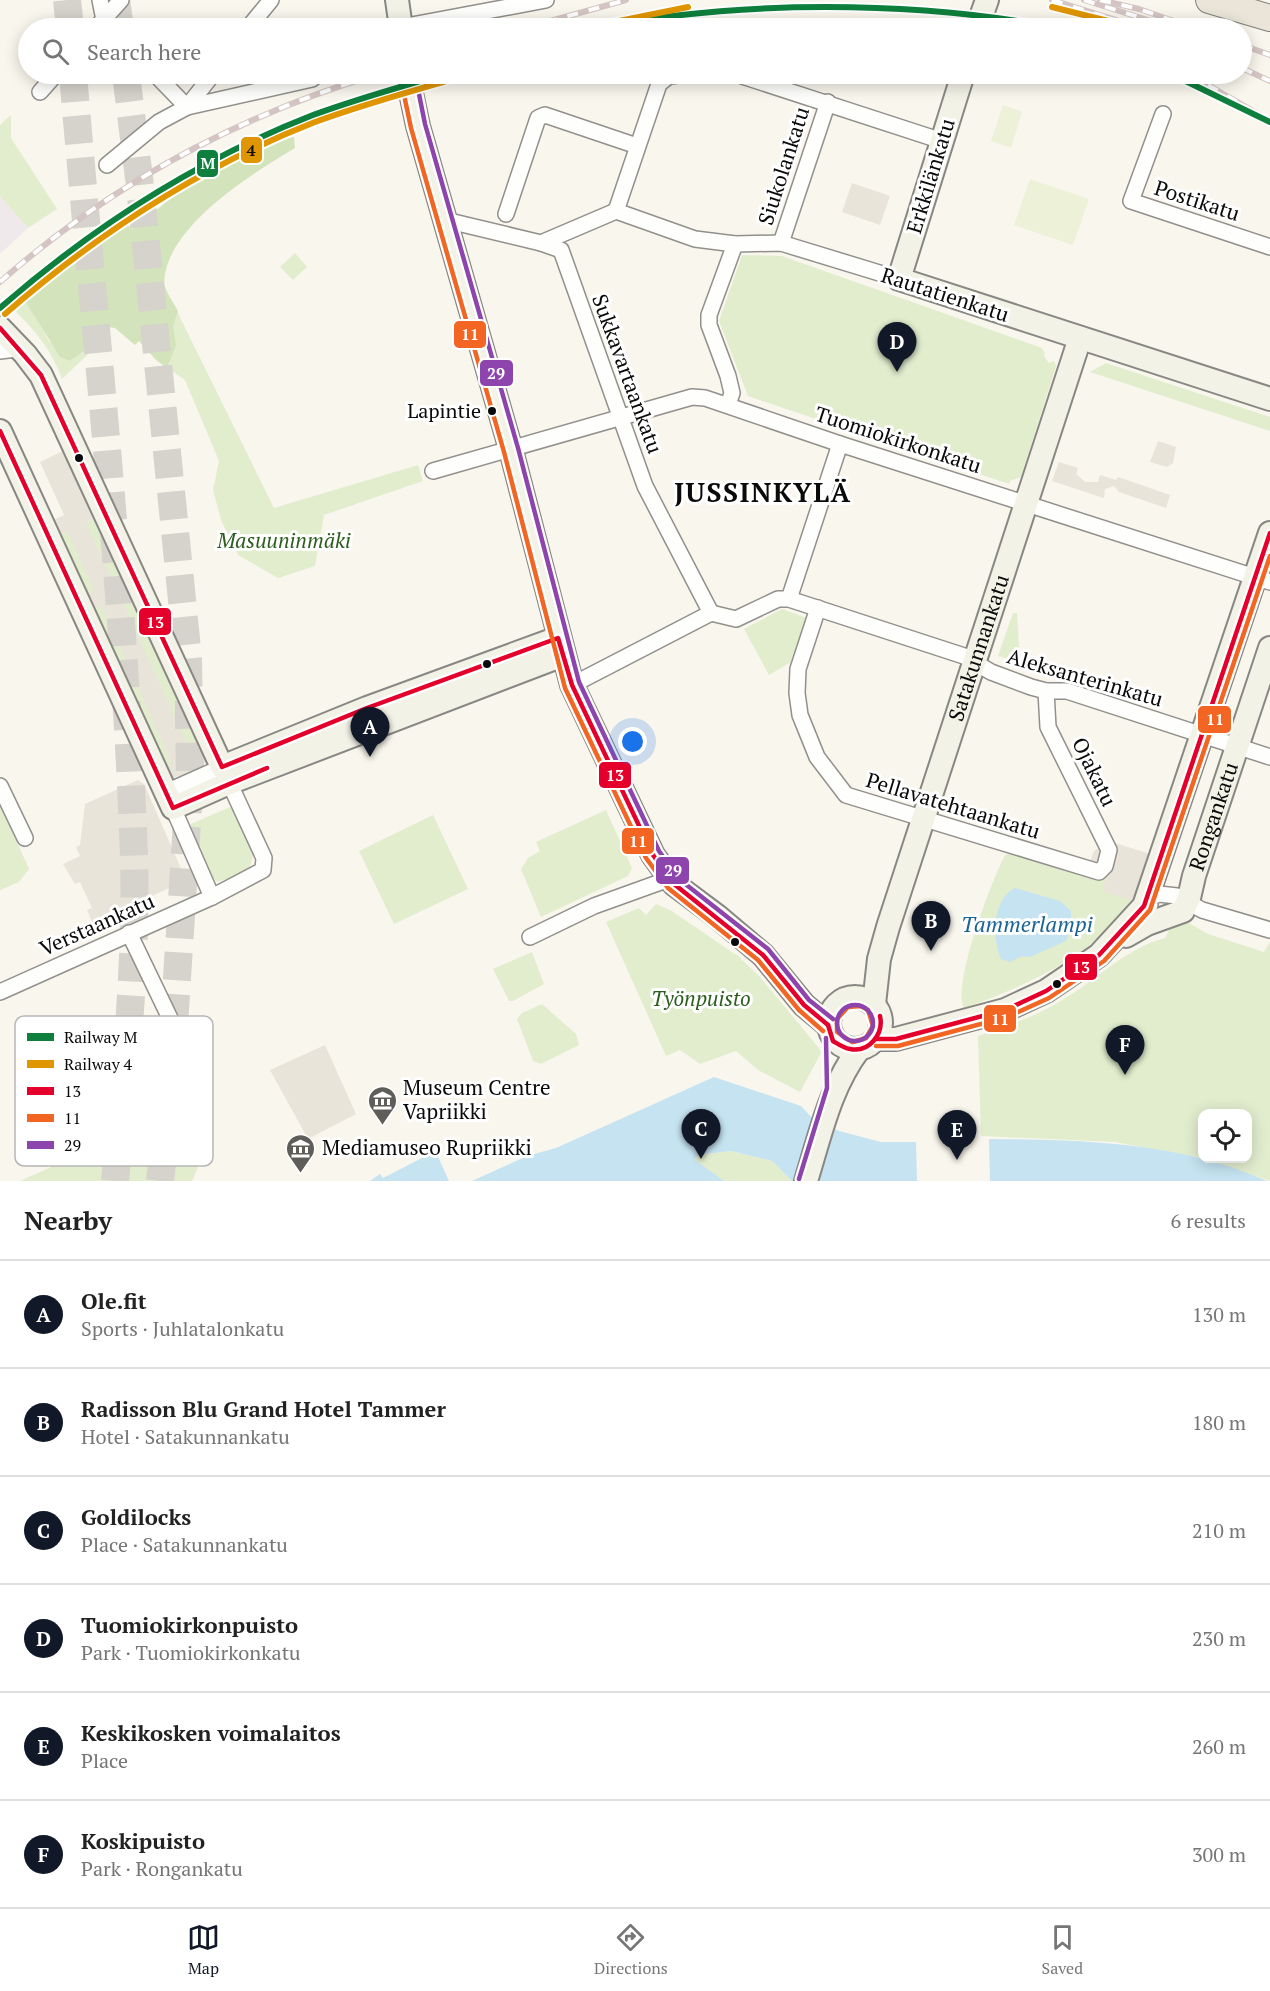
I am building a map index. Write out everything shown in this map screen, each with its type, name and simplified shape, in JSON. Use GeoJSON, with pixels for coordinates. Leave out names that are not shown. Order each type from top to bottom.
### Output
{"type":"FeatureCollection","features":[{"type":"Feature","properties":{"kind":"main road"},"geometry":{"type":"LineString","coordinates":[[1209,0],[1251,4],[1270,3]]}},
{"type":"Feature","properties":{"kind":"main road"},"geometry":{"type":"LineString","coordinates":[[1251,4],[1270,18]]}},
{"type":"Feature","properties":{"kind":"street"},"geometry":{"type":"LineString","coordinates":[[100,0],[103,18]]}},
{"type":"Feature","properties":{"kind":"street"},"geometry":{"type":"LineString","coordinates":[[109,18],[121,0]]}},
{"type":"Feature","properties":{"kind":"street"},"geometry":{"type":"LineString","coordinates":[[256,18],[271,0]]}},
{"type":"Feature","properties":{"kind":"street"},"geometry":{"type":"LineString","coordinates":[[397,0],[400,18]]}},
{"type":"Feature","properties":{"kind":"street"},"geometry":{"type":"LineString","coordinates":[[453,18],[546,0]]}},
{"type":"Feature","properties":{"kind":"street"},"geometry":{"type":"LineString","coordinates":[[981,18],[987,0]]}},
{"type":"Feature","properties":{"kind":"street"},"geometry":{"type":"LineString","coordinates":[[40,92],[47,84]]}},
{"type":"Feature","properties":{"kind":"street"},"geometry":{"type":"LineString","coordinates":[[165,84],[187,106]]}},
{"type":"Feature","properties":{"kind":"street"},"geometry":{"type":"LineString","coordinates":[[187,106],[205,84]]}},
{"type":"Feature","properties":{"kind":"street"},"geometry":{"type":"LineString","coordinates":[[107,165],[159,122],[187,106],[289,84]]}},
{"type":"Feature","properties":{"kind":"street"},"geometry":{"type":"LineString","coordinates":[[409,84],[445,220],[511,450],[560,646],[572,685],[653,855],[669,879],[742,936],[795,991],[804,1005],[844,1048],[872,1028],[867,999],[845,998],[829,1001],[795,991]]}},
{"type":"Feature","properties":{"kind":"street"},"geometry":{"type":"LineString","coordinates":[[445,220],[541,243],[616,211],[659,84]]}},
{"type":"Feature","properties":{"kind":"street"},"geometry":{"type":"LineString","coordinates":[[769,84],[942,141]]}},
{"type":"Feature","properties":{"kind":"street","name":"Erkkilänkatu"},"geometry":{"type":"LineString","coordinates":[[898,279],[960,84]]}},
{"type":"Feature","properties":{"kind":"street","name":"Siukolankatu"},"geometry":{"type":"LineString","coordinates":[[781,243],[828,102]]}},
{"type":"Feature","properties":{"kind":"street","name":"Postikatu"},"geometry":{"type":"LineString","coordinates":[[1163,114],[1131,201],[1270,247]]}},
{"type":"Feature","properties":{"kind":"street"},"geometry":{"type":"LineString","coordinates":[[506,214],[538,118],[545,115],[637,146]]}},
{"type":"Feature","properties":{"kind":"street","name":"Rautatienkatu"},"geometry":{"type":"LineString","coordinates":[[616,211],[695,239],[735,244],[781,243],[1270,399]]}},
{"type":"Feature","properties":{"kind":"street","name":"Sukkavartaankatu"},"geometry":{"type":"LineString","coordinates":[[541,243],[561,250],[645,486],[711,613]]}},
{"type":"Feature","properties":{"kind":"street","name":"Siukolankatu"},"geometry":{"type":"LineString","coordinates":[[728,405],[732,393],[709,325],[709,315],[735,244]]}},
{"type":"Feature","properties":{"kind":"street"},"geometry":{"type":"LineString","coordinates":[[0,328],[25,354],[51,397],[226,775]]}},
{"type":"Feature","properties":{"kind":"street","name":"Satakunnankatu"},"geometry":{"type":"LineString","coordinates":[[806,1181],[833,1097],[872,1028],[879,958],[922,819],[1028,503],[1080,338]]}},
{"type":"Feature","properties":{"kind":"street"},"geometry":{"type":"LineString","coordinates":[[0,351],[16,349],[25,354]]}},
{"type":"Feature","properties":{"kind":"street","name":"Tuomiokirkonkatu"},"geometry":{"type":"LineString","coordinates":[[433,471],[692,397],[705,398],[840,444],[1263,579]]}},
{"type":"Feature","properties":{"kind":"street"},"geometry":{"type":"LineString","coordinates":[[1,434],[212,897]]}},
{"type":"Feature","properties":{"kind":"street"},"geometry":{"type":"LineString","coordinates":[[572,685],[711,613],[736,619],[778,599],[789,599],[840,444]]}},
{"type":"Feature","properties":{"kind":"street","name":"Rongankatu"},"geometry":{"type":"LineString","coordinates":[[1112,944],[1149,898],[1203,735],[1263,579],[1270,533]]}},
{"type":"Feature","properties":{"kind":"street","name":"Aleksanterinkatu"},"geometry":{"type":"LineString","coordinates":[[789,599],[964,656],[991,672],[1046,691],[1067,691],[1270,757]]}},
{"type":"Feature","properties":{"kind":"street","name":"Pellavatehtaankatu"},"geometry":{"type":"LineString","coordinates":[[818,608],[798,669],[797,693],[806,735],[817,757],[846,795],[1096,872],[1103,869]]}},
{"type":"Feature","properties":{"kind":"street"},"geometry":{"type":"LineString","coordinates":[[169,800],[226,775],[560,646]]}},
{"type":"Feature","properties":{"kind":"street","name":"Rongankatu"},"geometry":{"type":"LineString","coordinates":[[872,1028],[915,1033],[1005,1010],[1067,979],[1112,944],[1162,918],[1177,915],[1192,904],[1194,876],[1270,648]]}},
{"type":"Feature","properties":{"kind":"street","name":"Ojakatu"},"geometry":{"type":"LineString","coordinates":[[1046,691],[1048,727],[1109,850],[1103,869]]}},
{"type":"Feature","properties":{"kind":"street","name":"Verstaankatu"},"geometry":{"type":"LineString","coordinates":[[0,992],[259,874],[264,866],[260,847],[226,775]]}},
{"type":"Feature","properties":{"kind":"street"},"geometry":{"type":"LineString","coordinates":[[0,786],[25,838]]}},
{"type":"Feature","properties":{"kind":"street"},"geometry":{"type":"LineString","coordinates":[[530,937],[594,906],[669,879]]}},
{"type":"Feature","properties":{"kind":"street"},"geometry":{"type":"LineString","coordinates":[[1162,918],[1150,906],[1149,898],[1159,894],[1170,894],[1192,904],[1270,930]]}},
{"type":"Feature","properties":{"kind":"street"},"geometry":{"type":"LineString","coordinates":[[129,933],[169,1016]]}},
{"type":"Feature","properties":{"kind":"street","name":"Satakunnankatu"},"geometry":{"type":"LineString","coordinates":[[845,998],[879,958]]}},
{"type":"Feature","properties":{"kind":"street"},"geometry":{"type":"LineString","coordinates":[[830,1032],[831,1011],[845,998]]}},
{"type":"Feature","properties":{"kind":"street","name":"Satakunnankatu"},"geometry":{"type":"LineString","coordinates":[[830,1032],[833,1097]]}},
{"type":"Feature","properties":{"kind":"shaded area"},"geometry":{"type":"Polygon","coordinates":[[[852,183],[890,196],[880,225],[842,212],[852,183]]]}},
{"type":"Feature","properties":{"kind":"shaded area"},"geometry":{"type":"Polygon","coordinates":[[[0,196],[28,228],[0,254],[0,196]]]}},
{"type":"Feature","properties":{"kind":"shaded area"},"geometry":{"type":"Polygon","coordinates":[[[1158,441],[1176,447],[1173,463],[1167,467],[1150,462],[1158,441]]]}},
{"type":"Feature","properties":{"kind":"shaded area"},"geometry":{"type":"Polygon","coordinates":[[[65,450],[98,517],[87,522],[88,528],[112,579],[116,581],[126,578],[131,591],[122,595],[121,598],[190,751],[197,755],[205,752],[207,757],[207,762],[198,767],[200,770],[180,779],[178,776],[169,780],[162,771],[169,767],[171,761],[102,608],[98,606],[88,610],[82,598],[94,590],[70,537],[66,532],[55,537],[49,522],[64,515],[40,462],[65,450]]]}},
{"type":"Feature","properties":{"kind":"shaded area"},"geometry":{"type":"Polygon","coordinates":[[[1059,462],[1078,468],[1076,474],[1085,482],[1098,482],[1100,475],[1116,480],[1118,477],[1170,495],[1166,508],[1119,492],[1114,486],[1105,489],[1104,498],[1052,481],[1059,462]]]}},
{"type":"Feature","properties":{"kind":"shaded area"},"geometry":{"type":"Polygon","coordinates":[[[138,780],[144,784],[186,880],[93,924],[87,910],[92,908],[80,882],[75,884],[63,864],[80,856],[76,847],[80,845],[85,804],[138,780]]]}},
{"type":"Feature","properties":{"kind":"shaded area"},"geometry":{"type":"Polygon","coordinates":[[[1106,843],[1118,844],[1154,855],[1137,902],[1102,891],[1106,878],[1086,872],[1094,851],[1106,843]]]}},
{"type":"Feature","properties":{"kind":"shaded area"},"geometry":{"type":"Polygon","coordinates":[[[325,1045],[356,1114],[308,1139],[270,1070],[325,1045]]]}},
{"type":"Feature","properties":{"kind":"green space"},"geometry":{"type":"Polygon","coordinates":[[[1003,105],[1022,112],[1011,148],[991,141],[1003,105]]]}},
{"type":"Feature","properties":{"kind":"green space"},"geometry":{"type":"Polygon","coordinates":[[[11,115],[11,138],[57,209],[28,228],[0,196],[0,125],[11,115]]]}},
{"type":"Feature","properties":{"kind":"green space"},"geometry":{"type":"Polygon","coordinates":[[[294,137],[295,148],[236,186],[216,202],[181,238],[170,258],[164,282],[166,291],[178,311],[173,326],[176,345],[167,368],[156,360],[139,341],[135,345],[115,328],[108,327],[103,338],[70,361],[60,357],[25,301],[29,296],[71,261],[127,224],[132,229],[209,173],[254,149],[294,137]]]}},
{"type":"Feature","properties":{"kind":"green space","name":"Masuuninmäki"},"geometry":{"type":"Polygon","coordinates":[[[256,171],[211,206],[183,236],[172,253],[166,270],[165,287],[274,508],[418,465],[423,481],[324,515],[315,566],[278,578],[238,555],[221,520],[213,490],[219,461],[185,380],[156,360],[167,200],[201,178],[256,171]]]}},
{"type":"Feature","properties":{"kind":"green space"},"geometry":{"type":"Polygon","coordinates":[[[1030,179],[1089,199],[1073,245],[1014,225],[1030,179]]]}},
{"type":"Feature","properties":{"kind":"green space"},"geometry":{"type":"Polygon","coordinates":[[[295,253],[307,267],[293,280],[280,267],[295,253]]]}},
{"type":"Feature","properties":{"kind":"green space"},"geometry":{"type":"Polygon","coordinates":[[[742,255],[782,256],[1042,348],[1049,363],[1054,361],[1056,366],[1021,477],[1010,481],[1009,484],[748,396],[719,321],[742,255]]]}},
{"type":"Feature","properties":{"kind":"green space"},"geometry":{"type":"Polygon","coordinates":[[[25,301],[34,312],[48,340],[69,361],[105,338],[62,379],[43,342],[15,311],[25,301]]]}},
{"type":"Feature","properties":{"kind":"green space"},"geometry":{"type":"Polygon","coordinates":[[[1106,363],[1270,417],[1270,431],[1090,372],[1106,363]]]}},
{"type":"Feature","properties":{"kind":"green space"},"geometry":{"type":"Polygon","coordinates":[[[98,517],[205,752],[162,771],[55,537],[98,517]]]}},
{"type":"Feature","properties":{"kind":"green space"},"geometry":{"type":"Polygon","coordinates":[[[782,609],[807,618],[791,662],[769,675],[744,629],[782,609]]]}},
{"type":"Feature","properties":{"kind":"green space"},"geometry":{"type":"Polygon","coordinates":[[[1013,613],[1017,613],[1020,663],[998,656],[1013,613]]]}},
{"type":"Feature","properties":{"kind":"green space"},"geometry":{"type":"Polygon","coordinates":[[[0,804],[29,869],[19,882],[0,890],[0,804]]]}},
{"type":"Feature","properties":{"kind":"green space"},"geometry":{"type":"Polygon","coordinates":[[[230,807],[235,811],[248,834],[253,856],[247,872],[217,882],[199,855],[193,840],[191,824],[230,807]]]}},
{"type":"Feature","properties":{"kind":"green space"},"geometry":{"type":"Polygon","coordinates":[[[606,810],[632,868],[628,876],[541,917],[521,869],[528,858],[540,851],[536,842],[606,810]]]}},
{"type":"Feature","properties":{"kind":"green space"},"geometry":{"type":"Polygon","coordinates":[[[433,815],[468,889],[394,924],[359,851],[433,815]]]}},
{"type":"Feature","properties":{"kind":"green space"},"geometry":{"type":"Polygon","coordinates":[[[1015,852],[1106,878],[1134,901],[1098,938],[1057,967],[1035,979],[964,1008],[961,996],[963,979],[975,933],[991,886],[1005,855],[1015,852]]]}},
{"type":"Feature","properties":{"kind":"green space","name":"Työnpuisto"},"geometry":{"type":"Polygon","coordinates":[[[656,904],[670,910],[738,956],[760,977],[819,1048],[821,1053],[800,1092],[758,1070],[736,1051],[700,1064],[680,1050],[666,1056],[606,922],[639,908],[646,915],[656,904]]]}},
{"type":"Feature","properties":{"kind":"green space"},"geometry":{"type":"Polygon","coordinates":[[[1182,919],[1208,934],[1264,952],[1270,942],[1270,1181],[1217,1163],[1252,1163],[1252,1109],[1198,1109],[1198,1157],[1115,1142],[981,1136],[978,1036],[1030,1017],[1059,1002],[1123,957],[1165,938],[1172,924],[1182,919]]]}},
{"type":"Feature","properties":{"kind":"green space"},"geometry":{"type":"Polygon","coordinates":[[[532,952],[544,984],[509,1001],[493,969],[532,952]]]}},
{"type":"Feature","properties":{"kind":"green space"},"geometry":{"type":"Polygon","coordinates":[[[542,1004],[576,1034],[579,1045],[541,1064],[533,1061],[517,1019],[522,1013],[542,1004]]]}},
{"type":"Feature","properties":{"kind":"green space"},"geometry":{"type":"Polygon","coordinates":[[[731,1151],[772,1161],[792,1181],[724,1181],[695,1161],[698,1155],[731,1151]]]}},
{"type":"Feature","properties":{"kind":"green space"},"geometry":{"type":"Polygon","coordinates":[[[54,1166],[198,1166],[192,1181],[20,1181],[54,1166]]]}},
{"type":"Feature","properties":{"kind":"water","name":"Tammerlampi"},"geometry":{"type":"Polygon","coordinates":[[[1015,888],[1060,901],[1071,911],[1071,928],[1066,941],[1030,957],[1022,956],[1010,962],[1001,959],[995,931],[998,910],[1002,901],[1007,893],[1015,888]]]}},
{"type":"Feature","properties":{"kind":"water"},"geometry":{"type":"Polygon","coordinates":[[[714,1077],[801,1106],[813,1119],[839,1131],[881,1142],[916,1142],[917,1181],[792,1181],[772,1161],[731,1151],[698,1155],[695,1160],[724,1181],[472,1181],[527,1156],[556,1148],[714,1077]]]}},
{"type":"Feature","properties":{"kind":"water"},"geometry":{"type":"Polygon","coordinates":[[[989,1139],[1096,1142],[1165,1151],[1198,1158],[1198,1163],[1216,1163],[1267,1181],[990,1181],[989,1139]]]}},
{"type":"Feature","properties":{"kind":"water"},"geometry":{"type":"Polygon","coordinates":[[[434,1148],[449,1181],[370,1181],[380,1174],[383,1178],[422,1158],[420,1154],[434,1148]]]}},
{"type":"Feature","properties":{"kind":"tunnel"},"geometry":{"type":"LineString","coordinates":[[67,0],[69,18]]}},
{"type":"Feature","properties":{"kind":"tunnel"},"geometry":{"type":"LineString","coordinates":[[116,0],[119,18]]}},
{"type":"Feature","properties":{"kind":"tunnel"},"geometry":{"type":"LineString","coordinates":[[74,84],[117,564],[130,760],[134,858],[134,939],[129,1016]]}},
{"type":"Feature","properties":{"kind":"tunnel"},"geometry":{"type":"LineString","coordinates":[[127,84],[140,186],[188,659],[190,775],[175,1016]]}},
{"type":"Feature","properties":{"kind":"tunnel"},"geometry":{"type":"LineString","coordinates":[[115,1181],[116,1166]]}},
{"type":"Feature","properties":{"kind":"tunnel"},"geometry":{"type":"LineString","coordinates":[[160,1181],[162,1166]]}},
{"type":"Feature","properties":{"kind":"railway"},"geometry":{"type":"LineString","coordinates":[[561,18],[626,0]]}},
{"type":"Feature","properties":{"kind":"railway"},"geometry":{"type":"LineString","coordinates":[[1052,0],[1110,18]]}},
{"type":"Feature","properties":{"kind":"railway"},"geometry":{"type":"LineString","coordinates":[[1084,0],[1141,18]]}},
{"type":"Feature","properties":{"kind":"railway"},"geometry":{"type":"LineString","coordinates":[[1100,0],[1165,18]]}},
{"type":"Feature","properties":{"kind":"railway"},"geometry":{"type":"LineString","coordinates":[[1252,49],[1270,55]]}},
{"type":"Feature","properties":{"kind":"railway"},"geometry":{"type":"LineString","coordinates":[[1252,73],[1270,81]]}},
{"type":"Feature","properties":{"kind":"railway"},"geometry":{"type":"LineString","coordinates":[[0,282],[86,214],[177,157],[275,111],[347,84]]}},
{"type":"Feature","properties":{"kind":"railway"},"geometry":{"type":"LineString","coordinates":[[1206,84],[1270,121]]}},
{"type":"Feature","properties":{"kind":"rail line","name":"4"},"geometry":{"type":"LineString","coordinates":[[634,18],[688,7]]}},
{"type":"Feature","properties":{"kind":"rail line","name":"M"},"geometry":{"type":"LineString","coordinates":[[658,18],[767,8],[826,7],[886,8],[994,18]]}},
{"type":"Feature","properties":{"kind":"rail line","name":"4"},"geometry":{"type":"LineString","coordinates":[[1052,7],[1096,18]]}},
{"type":"Feature","properties":{"kind":"rail line","name":"M"},"geometry":{"type":"LineString","coordinates":[[0,308],[72,250],[148,198],[188,174],[270,133],[313,115],[410,84]]}},
{"type":"Feature","properties":{"kind":"rail line","name":"4"},"geometry":{"type":"LineString","coordinates":[[5,314],[76,256],[152,204],[191,181],[272,140],[315,122],[436,84]]}},
{"type":"Feature","properties":{"kind":"rail line","name":"M"},"geometry":{"type":"LineString","coordinates":[[1192,84],[1270,122]]}},
{"type":"Feature","properties":{"kind":"transit line","name":"11"},"geometry":{"type":"LineString","coordinates":[[402,84],[411,128],[504,452],[565,688],[646,858],[668,888],[758,960],[799,1010],[823,1031]]}},
{"type":"Feature","properties":{"kind":"transit line","name":"29"},"geometry":{"type":"LineString","coordinates":[[417,84],[425,124],[518,448],[579,682],[659,851],[679,879],[768,949],[809,1000],[833,1019]]}},
{"type":"Feature","properties":{"kind":"transit line","name":"13"},"geometry":{"type":"LineString","coordinates":[[0,328],[41,375],[222,767],[367,708],[558,638],[572,685],[653,855],[674,884],[763,955],[804,1005],[828,1025]]}},
{"type":"Feature","properties":{"kind":"transit line","name":"13"},"geometry":{"type":"LineString","coordinates":[[0,431],[173,808],[267,768]]}},
{"type":"Feature","properties":{"kind":"transit line","name":"13"},"geometry":{"type":"LineString","coordinates":[[876,1039],[896,1039],[1005,1010],[1046,991],[1099,955],[1144,906],[1270,533]]}},
{"type":"Feature","properties":{"kind":"transit line","name":"11"},"geometry":{"type":"LineString","coordinates":[[876,1046],[898,1046],[1007,1017],[1049,998],[1104,961],[1150,910],[1270,556]]}},
{"type":"Feature","properties":{"kind":"transit line","name":"29"},"geometry":{"type":"LineString","coordinates":[[855,1005],[868,1010],[873,1023],[868,1036],[855,1041],[842,1036],[837,1023],[842,1010],[855,1005]]}},
{"type":"Feature","properties":{"kind":"transit line","name":"11"},"geometry":{"type":"LineString","coordinates":[[852,1042],[837,1032],[837,1019],[848,1007],[861,1006],[868,1010],[873,1026],[866,1038],[853,1042]]}},
{"type":"Feature","properties":{"kind":"transit line","name":"13"},"geometry":{"type":"LineString","coordinates":[[828,1025],[833,1041],[850,1049],[863,1048],[874,1041],[880,1029],[880,1016]]}},
{"type":"Feature","properties":{"kind":"transit line","name":"29"},"geometry":{"type":"LineString","coordinates":[[799,1179],[827,1088],[826,1038]]}},
{"type":"Feature","properties":{"kind":"place","name":"Tuomiokirkonpuisto"},"geometry":{"type":"Point","coordinates":[897,372]}},
{"type":"Feature","properties":{"kind":"place","name":"Lapintie"},"geometry":{"type":"Point","coordinates":[492,411]}},
{"type":"Feature","properties":{"kind":"place","name":"Ole.fit"},"geometry":{"type":"Point","coordinates":[370,757]}},
{"type":"Feature","properties":{"kind":"place","name":"Radisson Blu Grand Hotel Tammer"},"geometry":{"type":"Point","coordinates":[931,951]}},
{"type":"Feature","properties":{"kind":"place","name":"Koskipuisto"},"geometry":{"type":"Point","coordinates":[1125,1075]}},
{"type":"Feature","properties":{"kind":"place","name":"Museum Centre Vapriikki"},"geometry":{"type":"Point","coordinates":[382,1126]}},
{"type":"Feature","properties":{"kind":"place","name":"Goldilocks"},"geometry":{"type":"Point","coordinates":[701,1159]}},
{"type":"Feature","properties":{"kind":"place","name":"Keskikosken voimalaitos"},"geometry":{"type":"Point","coordinates":[957,1160]}},
{"type":"Feature","properties":{"kind":"place","name":"Mediamuseo Rupriikki"},"geometry":{"type":"Point","coordinates":[301,1174]}},
{"type":"Feature","properties":{"kind":"district","name":"JUSSINKYLÄ"},"geometry":{"type":"Point","coordinates":[763,493]}}]}
